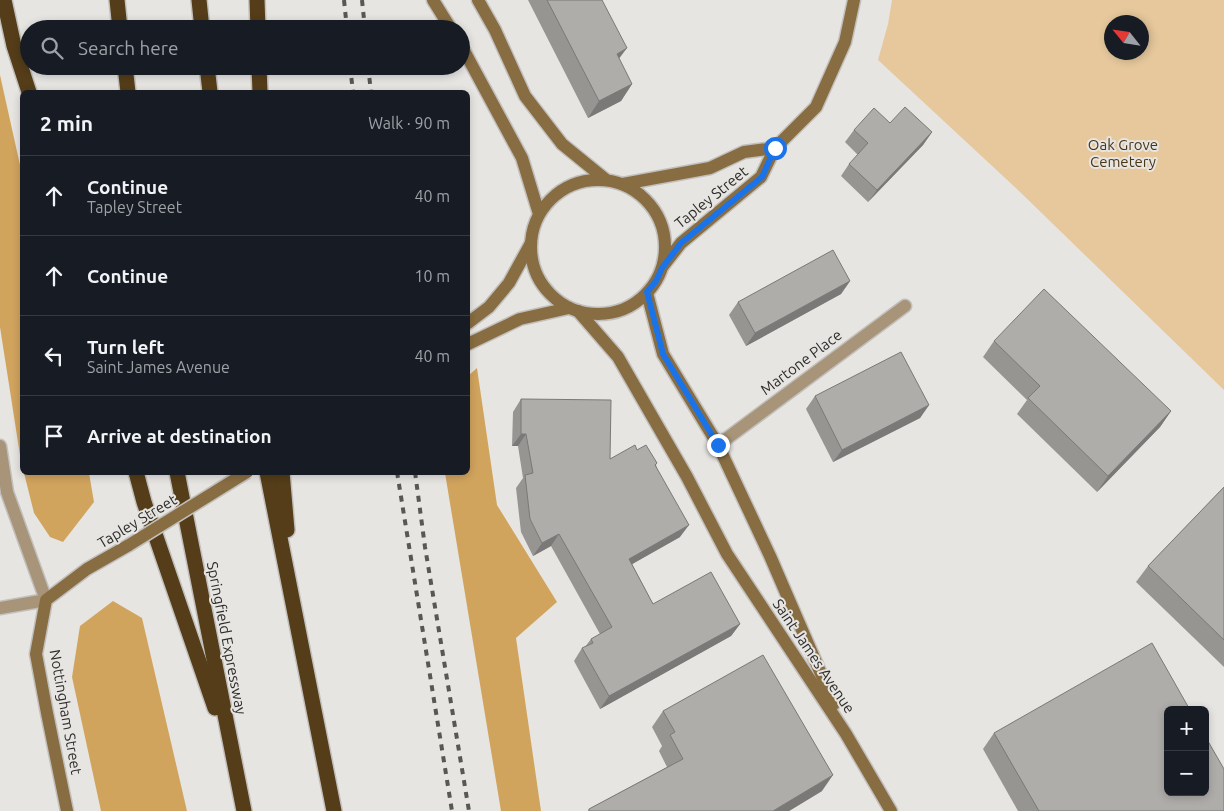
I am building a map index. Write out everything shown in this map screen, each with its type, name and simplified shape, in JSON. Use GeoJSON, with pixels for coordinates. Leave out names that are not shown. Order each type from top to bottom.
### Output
{"type":"FeatureCollection","features":[{"type":"Feature","properties":{"kind":"highway"},"geometry":{"type":"LineString","coordinates":[[4,0],[20,64]]}},
{"type":"Feature","properties":{"kind":"highway"},"geometry":{"type":"LineString","coordinates":[[117,0],[119,20]]}},
{"type":"Feature","properties":{"kind":"highway"},"geometry":{"type":"LineString","coordinates":[[199,0],[201,20]]}},
{"type":"Feature","properties":{"kind":"highway"},"geometry":{"type":"LineString","coordinates":[[257,0],[258,20]]}},
{"type":"Feature","properties":{"kind":"highway"},"geometry":{"type":"LineString","coordinates":[[23,75],[28,90]]}},
{"type":"Feature","properties":{"kind":"highway"},"geometry":{"type":"LineString","coordinates":[[126,75],[128,90]]}},
{"type":"Feature","properties":{"kind":"highway"},"geometry":{"type":"LineString","coordinates":[[208,75],[210,90]]}},
{"type":"Feature","properties":{"kind":"highway"},"geometry":{"type":"LineString","coordinates":[[259,75],[260,90]]}},
{"type":"Feature","properties":{"kind":"highway"},"geometry":{"type":"LineString","coordinates":[[137,475],[234,762]]}},
{"type":"Feature","properties":{"kind":"highway","name":"Springfield Expressway"},"geometry":{"type":"LineString","coordinates":[[178,475],[244,811]]}},
{"type":"Feature","properties":{"kind":"highway"},"geometry":{"type":"LineString","coordinates":[[268,475],[334,811]]}},
{"type":"Feature","properties":{"kind":"highway"},"geometry":{"type":"LineString","coordinates":[[282,475],[293,607]]}},
{"type":"Feature","properties":{"kind":"main road"},"geometry":{"type":"LineString","coordinates":[[433,0],[445,20]]}},
{"type":"Feature","properties":{"kind":"main road"},"geometry":{"type":"LineString","coordinates":[[478,0],[495,30],[525,96],[562,144],[605,179]]}},
{"type":"Feature","properties":{"kind":"main road","name":"Tapley Street"},"geometry":{"type":"LineString","coordinates":[[662,268],[681,243],[762,177],[775,148],[816,107],[845,42],[854,0]]}},
{"type":"Feature","properties":{"kind":"main road"},"geometry":{"type":"LineString","coordinates":[[470,62],[522,158],[539,214]]}},
{"type":"Feature","properties":{"kind":"main road","name":"Tapley Street"},"geometry":{"type":"LineString","coordinates":[[623,184],[710,168],[744,152],[775,148]]}},
{"type":"Feature","properties":{"kind":"main road"},"geometry":{"type":"LineString","coordinates":[[605,179],[623,184],[638,192],[650,204],[659,218],[664,235],[665,252],[662,268],[656,281],[647,292],[632,304],[615,312],[596,314],[573,309],[556,299],[544,288],[536,274],[532,259],[531,243],[533,228],[539,214],[551,199],[566,187],[585,180],[605,179]]}},
{"type":"Feature","properties":{"kind":"main road"},"geometry":{"type":"LineString","coordinates":[[470,322],[490,307],[509,283],[531,243]]}},
{"type":"Feature","properties":{"kind":"main road","name":"Saint James Avenue"},"geometry":{"type":"LineString","coordinates":[[647,292],[663,354],[718,445],[770,556],[846,734]]}},
{"type":"Feature","properties":{"kind":"main road"},"geometry":{"type":"LineString","coordinates":[[470,343],[520,319],[573,309]]}},
{"type":"Feature","properties":{"kind":"main road","name":"Saint James Avenue"},"geometry":{"type":"LineString","coordinates":[[573,309],[618,357],[687,477],[727,554],[846,734]]}},
{"type":"Feature","properties":{"kind":"main road","name":"Tapley Street"},"geometry":{"type":"LineString","coordinates":[[46,600],[88,570],[242,475]]}},
{"type":"Feature","properties":{"kind":"main road","name":"Nottingham Street"},"geometry":{"type":"LineString","coordinates":[[46,600],[36,654],[46,713],[67,811]]}},
{"type":"Feature","properties":{"kind":"main road"},"geometry":{"type":"LineString","coordinates":[[846,734],[890,811]]}},
{"type":"Feature","properties":{"kind":"street","name":"Martone Place"},"geometry":{"type":"LineString","coordinates":[[718,445],[905,306]]}},
{"type":"Feature","properties":{"kind":"street"},"geometry":{"type":"LineString","coordinates":[[0,446],[7,492],[46,600],[0,608]]}},
{"type":"Feature","properties":{"kind":"green space","name":"Oak Grove Cemetery"},"geometry":{"type":"Polygon","coordinates":[[[892,0],[1224,0],[1224,390],[1019,191],[878,60],[888,24],[892,0]]]}},
{"type":"Feature","properties":{"kind":"shaded area"},"geometry":{"type":"Polygon","coordinates":[[[0,75],[20,165],[20,455],[0,327],[0,75]]]}},
{"type":"Feature","properties":{"kind":"shaded area"},"geometry":{"type":"Polygon","coordinates":[[[477,368],[497,505],[557,602],[516,638],[541,811],[501,811],[445,475],[470,475],[470,374],[477,368]]]}},
{"type":"Feature","properties":{"kind":"shaded area"},"geometry":{"type":"Polygon","coordinates":[[[24,475],[89,475],[94,502],[63,542],[50,537],[34,513],[24,475]]]}},
{"type":"Feature","properties":{"kind":"shaded area"},"geometry":{"type":"Polygon","coordinates":[[[113,601],[142,618],[187,811],[101,811],[72,677],[80,626],[113,601]]]}},
{"type":"Feature","properties":{"kind":"building"},"geometry":{"type":"Polygon","coordinates":[[[547,0],[602,0],[627,48],[617,54],[632,84],[599,101],[547,0]]]}},
{"type":"Feature","properties":{"kind":"building"},"geometry":{"type":"Polygon","coordinates":[[[905,107],[932,132],[877,190],[849,164],[868,143],[854,130],[874,108],[890,123],[905,107]]]}},
{"type":"Feature","properties":{"kind":"building"},"geometry":{"type":"Polygon","coordinates":[[[833,250],[850,281],[755,333],[738,302],[833,250]]]}},
{"type":"Feature","properties":{"kind":"building"},"geometry":{"type":"Polygon","coordinates":[[[1044,289],[1171,411],[1108,476],[1028,398],[1040,386],[994,341],[1044,289]]]}},
{"type":"Feature","properties":{"kind":"building"},"geometry":{"type":"Polygon","coordinates":[[[901,352],[929,405],[842,450],[815,396],[901,352]]]}},
{"type":"Feature","properties":{"kind":"building"},"geometry":{"type":"Polygon","coordinates":[[[521,399],[611,400],[610,459],[635,445],[637,450],[646,445],[657,463],[655,465],[689,525],[629,559],[653,604],[711,572],[740,624],[609,696],[582,648],[593,643],[591,639],[612,627],[559,534],[542,543],[530,519],[525,475],[533,473],[526,434],[521,434],[521,399]]]}},
{"type":"Feature","properties":{"kind":"building"},"geometry":{"type":"Polygon","coordinates":[[[1224,487],[1224,640],[1148,566],[1224,487]]]}},
{"type":"Feature","properties":{"kind":"building"},"geometry":{"type":"Polygon","coordinates":[[[1152,643],[1188,706],[1164,706],[1164,796],[1209,796],[1209,743],[1224,769],[1224,811],[1039,811],[994,733],[1152,643]]]}},
{"type":"Feature","properties":{"kind":"building"},"geometry":{"type":"Polygon","coordinates":[[[763,655],[833,775],[773,811],[589,811],[589,809],[683,759],[670,735],[675,732],[663,711],[763,655]]]}},
{"type":"Feature","properties":{"kind":"railway"},"geometry":{"type":"LineString","coordinates":[[344,0],[346,20]]}},
{"type":"Feature","properties":{"kind":"railway"},"geometry":{"type":"LineString","coordinates":[[362,0],[364,20]]}},
{"type":"Feature","properties":{"kind":"railway"},"geometry":{"type":"LineString","coordinates":[[351,75],[353,90]]}},
{"type":"Feature","properties":{"kind":"railway"},"geometry":{"type":"LineString","coordinates":[[369,75],[371,90]]}},
{"type":"Feature","properties":{"kind":"railway"},"geometry":{"type":"LineString","coordinates":[[397,475],[452,811]]}},
{"type":"Feature","properties":{"kind":"railway"},"geometry":{"type":"LineString","coordinates":[[415,475],[425,547],[469,811]]}},
{"type":"Feature","properties":{"kind":"route"},"geometry":{"type":"LineString","coordinates":[[718,445],[663,354],[647,292],[681,243],[762,177],[775,148]]}}]}
